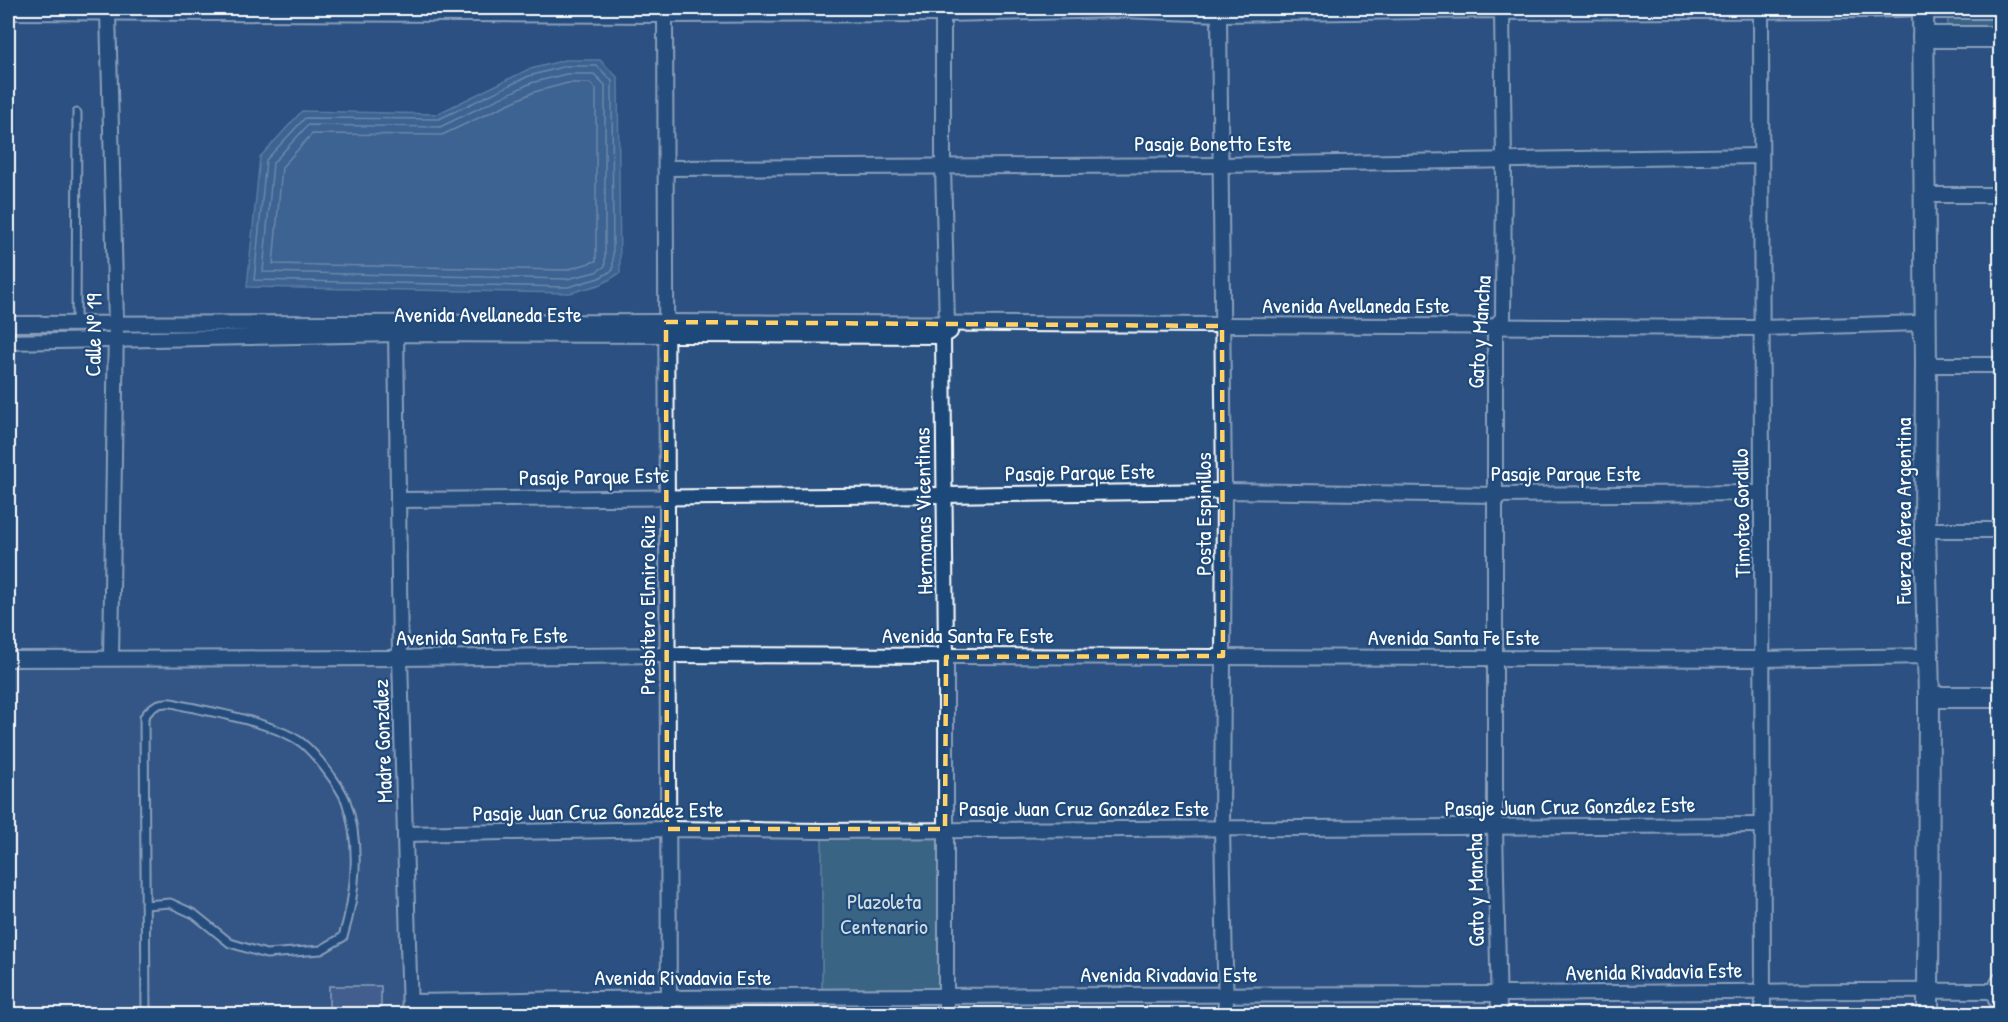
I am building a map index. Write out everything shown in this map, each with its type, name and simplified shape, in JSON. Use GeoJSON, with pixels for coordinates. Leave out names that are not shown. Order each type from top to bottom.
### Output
{"type":"FeatureCollection","features":[{"type":"Feature","properties":{"kind":"street","name":"Fuerza Aérea Argentina"},"geometry":{"type":"LineString","coordinates":[[1923,8],[1925,530],[1929,697],[1928,1014]]}},
{"type":"Feature","properties":{"kind":"street"},"geometry":{"type":"LineString","coordinates":[[8,12],[665,15],[1122,9],[1219,14],[1497,10],[1761,11],[2001,8]]}},
{"type":"Feature","properties":{"kind":"street","name":"Gato y Mancha"},"geometry":{"type":"LineString","coordinates":[[1497,10],[1504,161],[1503,318],[1495,326],[1495,828],[1499,1014]]}},
{"type":"Feature","properties":{"kind":"street","name":"Hermanas Vicentinas"},"geometry":{"type":"LineString","coordinates":[[943,11],[946,1014]]}},
{"type":"Feature","properties":{"kind":"street","name":"Timoteo Gordillo"},"geometry":{"type":"LineString","coordinates":[[1761,11],[1764,1014]]}},
{"type":"Feature","properties":{"kind":"street","name":"Calle Nº 19"},"geometry":{"type":"LineString","coordinates":[[108,12],[116,324],[111,658]]}},
{"type":"Feature","properties":{"kind":"street","name":"Posta Espinillos"},"geometry":{"type":"LineString","coordinates":[[1219,14],[1224,491],[1222,829],[1226,1014]]}},
{"type":"Feature","properties":{"kind":"street","name":"Presbítero Elmiro Ruiz"},"geometry":{"type":"LineString","coordinates":[[665,15],[669,1014]]}},
{"type":"Feature","properties":{"kind":"street"},"geometry":{"type":"LineString","coordinates":[[1923,37],[2001,37]]}},
{"type":"Feature","properties":{"kind":"street","name":"Pasaje Bonetto Este"},"geometry":{"type":"LineString","coordinates":[[666,168],[1220,165],[1760,156]]}},
{"type":"Feature","properties":{"kind":"street"},"geometry":{"type":"LineString","coordinates":[[1924,195],[2001,195]]}},
{"type":"Feature","properties":{"kind":"street","name":"Avenida Avellaneda Este"},"geometry":{"type":"LineString","coordinates":[[8,324],[945,331],[966,324],[1761,328],[1919,323],[1926,365]]}},
{"type":"Feature","properties":{"kind":"street","name":"Avenida Avellaneda Este"},"geometry":{"type":"LineString","coordinates":[[8,342],[396,328]]}},
{"type":"Feature","properties":{"kind":"street","name":"Madre González"},"geometry":{"type":"LineString","coordinates":[[396,328],[400,658],[410,1008]]}},
{"type":"Feature","properties":{"kind":"street"},"geometry":{"type":"LineString","coordinates":[[1926,365],[2001,365]]}},
{"type":"Feature","properties":{"kind":"street","name":"Pasaje Parque Este"},"geometry":{"type":"LineString","coordinates":[[398,500],[1224,491],[1496,495],[1762,493]]}},
{"type":"Feature","properties":{"kind":"street"},"geometry":{"type":"LineString","coordinates":[[1925,530],[2001,530]]}},
{"type":"Feature","properties":{"kind":"street","name":"Avenida Santa Fe Este"},"geometry":{"type":"LineString","coordinates":[[8,659],[668,655],[1496,659],[1764,659],[1928,656]]}},
{"type":"Feature","properties":{"kind":"street"},"geometry":{"type":"LineString","coordinates":[[1929,697],[2001,697]]}},
{"type":"Feature","properties":{"kind":"street","name":"Pasaje Juan Cruz González Este"},"geometry":{"type":"LineString","coordinates":[[405,834],[667,830],[1762,825]]}},
{"type":"Feature","properties":{"kind":"street"},"geometry":{"type":"LineString","coordinates":[[1998,986],[1996,998],[2001,1007]]}},
{"type":"Feature","properties":{"kind":"street","name":"Avenida Rivadavia Este"},"geometry":{"type":"LineString","coordinates":[[410,1008],[668,997],[1927,991],[1998,986]]}},
{"type":"Feature","properties":{"kind":"lane"},"geometry":{"type":"LineString","coordinates":[[76,323],[77,113]]}},
{"type":"Feature","properties":{"kind":"lane"},"geometry":{"type":"LineString","coordinates":[[145,906],[170,903],[194,914],[230,943],[266,954],[321,950],[343,937],[350,915],[357,847],[346,800],[317,756],[301,742],[272,728],[200,709],[166,703],[151,708],[144,717],[145,906],[146,1014]]}},
{"type":"Feature","properties":{"kind":"highlighted area"},"geometry":{"type":"Polygon","coordinates":[[[666,322],[1222,326],[1223,656],[946,657],[945,829],[667,829],[666,322]]]}},
{"type":"Feature","properties":{"kind":"shaded area"},"geometry":{"type":"Polygon","coordinates":[[[400,658],[410,1014],[8,1014],[8,659],[400,658]]]}},
{"type":"Feature","properties":{"kind":"green space"},"geometry":{"type":"Polygon","coordinates":[[[1948,18],[2000,18],[2000,29],[1947,29],[1948,18]]]}},
{"type":"Feature","properties":{"kind":"green space","name":"Plazoleta Centenario"},"geometry":{"type":"Polygon","coordinates":[[[945,829],[946,997],[822,997],[822,831],[945,829]]]}},
{"type":"Feature","properties":{"kind":"water"},"geometry":{"type":"Polygon","coordinates":[[[565,60],[600,60],[618,78],[620,273],[602,284],[570,293],[247,287],[260,157],[302,111],[437,114],[527,70],[565,60]]]}},
{"type":"Feature","properties":{"kind":"building"},"geometry":{"type":"Polygon","coordinates":[[[329,986],[381,986],[381,1014],[329,1014],[329,986]]]}}]}
